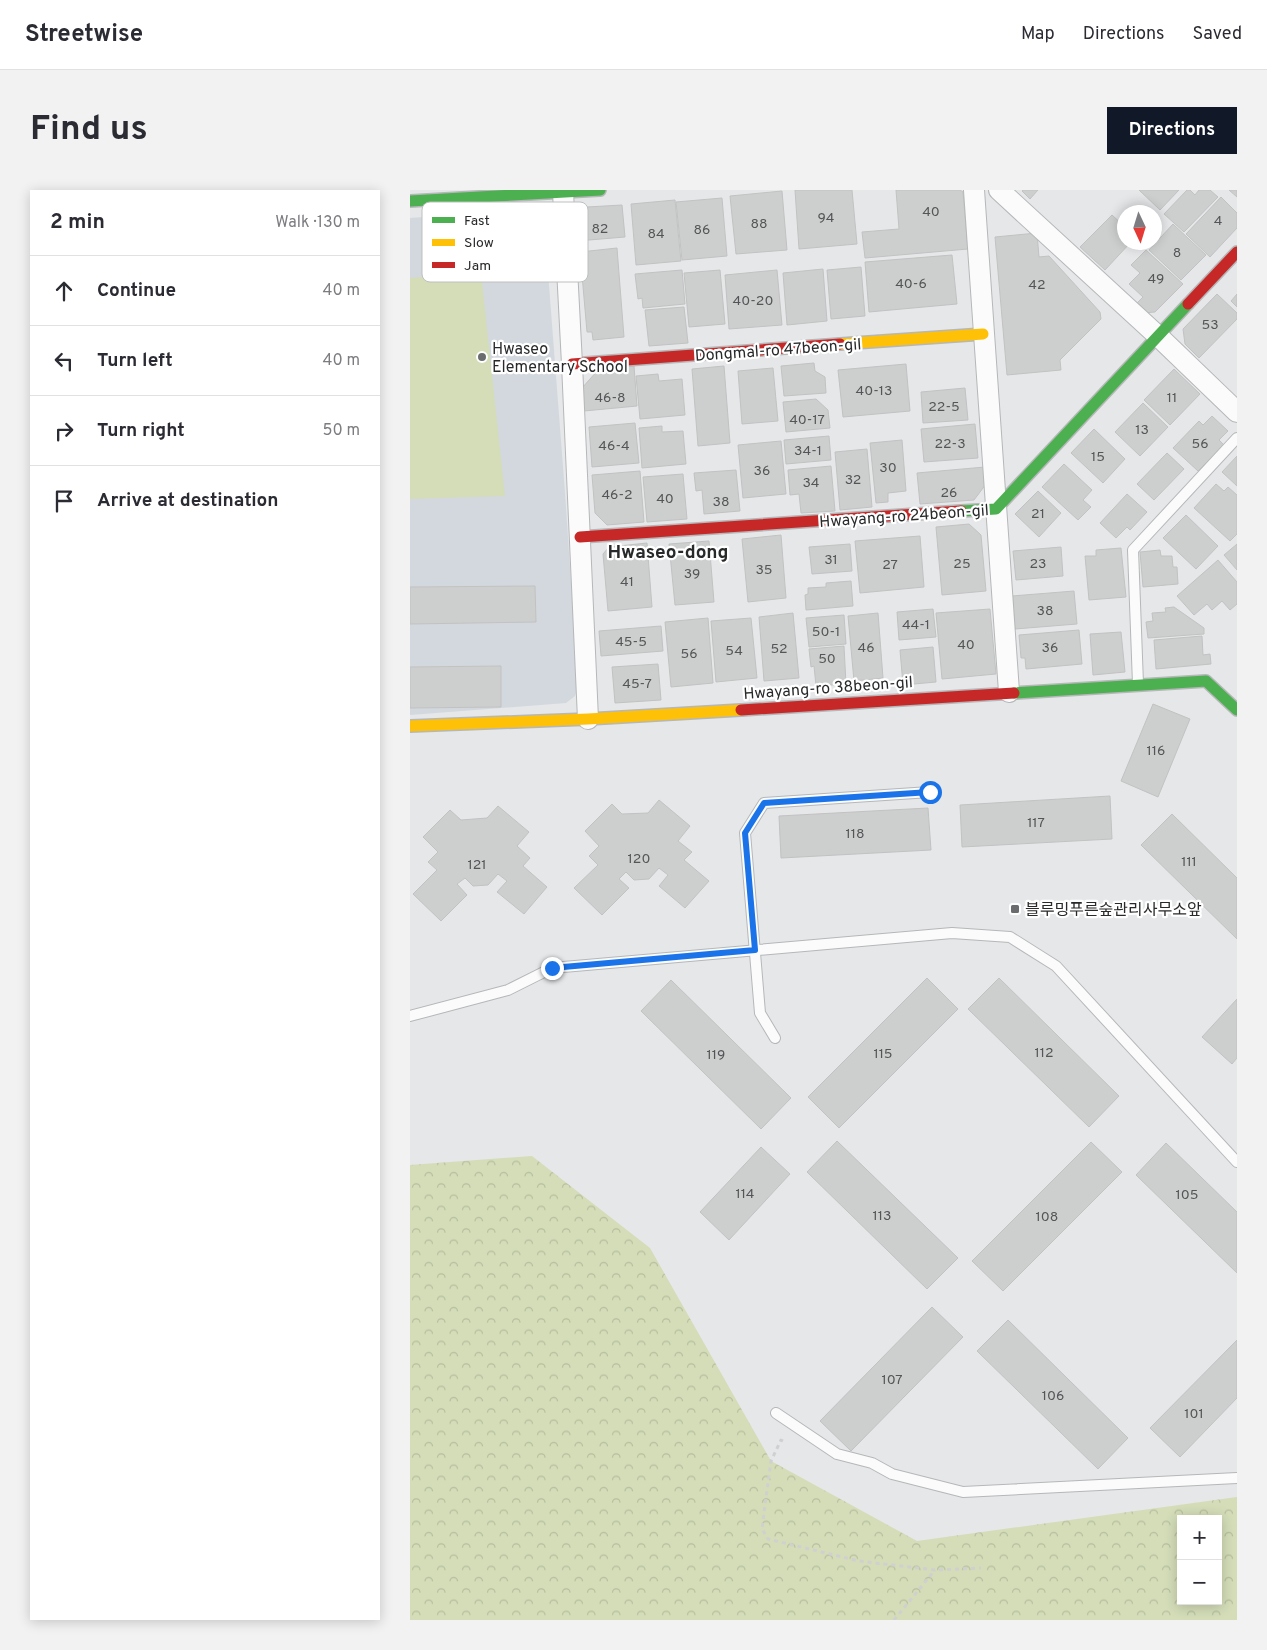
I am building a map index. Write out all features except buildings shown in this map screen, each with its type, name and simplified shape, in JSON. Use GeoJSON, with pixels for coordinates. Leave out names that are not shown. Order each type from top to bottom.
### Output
{"type":"FeatureCollection","features":[{"type":"Feature","properties":{"kind":"street"},"geometry":{"type":"LineString","coordinates":[[410,201],[600,190]]}},
{"type":"Feature","properties":{"kind":"street"},"geometry":{"type":"LineString","coordinates":[[974,190],[1009,692]]}},
{"type":"Feature","properties":{"kind":"street"},"geometry":{"type":"LineString","coordinates":[[999,190],[1158,336],[1237,412]]}},
{"type":"Feature","properties":{"kind":"street"},"geometry":{"type":"LineString","coordinates":[[563,192],[564,202]]}},
{"type":"Feature","properties":{"kind":"street","name":"Hwayang-ro 24beon-gil"},"geometry":{"type":"LineString","coordinates":[[580,537],[996,510],[1237,252]]}},
{"type":"Feature","properties":{"kind":"street"},"geometry":{"type":"LineString","coordinates":[[568,282],[588,718]]}},
{"type":"Feature","properties":{"kind":"street","name":"Dongmal-ro 47beon-gil"},"geometry":{"type":"LineString","coordinates":[[572,364],[983,334]]}},
{"type":"Feature","properties":{"kind":"street","name":"Hwayang-ro 38beon-gil"},"geometry":{"type":"LineString","coordinates":[[410,726],[588,718],[1206,681],[1237,710]]}},
{"type":"Feature","properties":{"kind":"lane"},"geometry":{"type":"LineString","coordinates":[[1138,685],[1133,550],[1237,438]]}},
{"type":"Feature","properties":{"kind":"lane"},"geometry":{"type":"LineString","coordinates":[[775,1038],[760,1013],[745,833],[764,803],[930,792]]}},
{"type":"Feature","properties":{"kind":"lane"},"geometry":{"type":"LineString","coordinates":[[410,1016],[508,990],[552,968],[952,934],[1010,937],[1056,966],[1237,1162]]}},
{"type":"Feature","properties":{"kind":"lane"},"geometry":{"type":"LineString","coordinates":[[776,1414],[837,1454],[872,1463],[892,1474],[963,1492],[1237,1478]]}},
{"type":"Feature","properties":{"kind":"path"},"geometry":{"type":"LineString","coordinates":[[782,1440],[771,1461],[762,1529],[768,1539],[859,1561],[935,1570],[981,1568]]}},
{"type":"Feature","properties":{"kind":"path"},"geometry":{"type":"LineString","coordinates":[[894,1620],[935,1570]]}},
{"type":"Feature","properties":{"kind":"shaded area","name":"Hwaseo Elementary School"},"geometry":{"type":"Polygon","coordinates":[[[422,217],[422,282],[549,282],[578,686],[575,696],[566,703],[410,715],[410,218],[422,217]]]}},
{"type":"Feature","properties":{"kind":"green space"},"geometry":{"type":"Polygon","coordinates":[[[422,277],[422,282],[482,282],[505,496],[410,499],[410,278],[422,277]]]}},
{"type":"Feature","properties":{"kind":"green space"},"geometry":{"type":"Polygon","coordinates":[[[532,1156],[650,1248],[771,1461],[917,1541],[1237,1497],[1237,1620],[410,1620],[410,1165],[532,1156]]]}},
{"type":"Feature","properties":{"kind":"traffic: fast"},"geometry":{"type":"LineString","coordinates":[[410,201],[600,190]]}},
{"type":"Feature","properties":{"kind":"traffic: fast"},"geometry":{"type":"LineString","coordinates":[[961,511],[996,509],[1188,304]]}},
{"type":"Feature","properties":{"kind":"traffic: fast"},"geometry":{"type":"LineString","coordinates":[[1014,693],[1206,681],[1237,710]]}},
{"type":"Feature","properties":{"kind":"traffic: slow"},"geometry":{"type":"LineString","coordinates":[[840,344],[983,334]]}},
{"type":"Feature","properties":{"kind":"traffic: slow"},"geometry":{"type":"LineString","coordinates":[[410,726],[588,719],[741,710]]}},
{"type":"Feature","properties":{"kind":"traffic: jam"},"geometry":{"type":"LineString","coordinates":[[1188,304],[1237,252]]}},
{"type":"Feature","properties":{"kind":"traffic: jam"},"geometry":{"type":"LineString","coordinates":[[572,364],[840,344]]}},
{"type":"Feature","properties":{"kind":"traffic: jam"},"geometry":{"type":"LineString","coordinates":[[580,537],[961,511]]}},
{"type":"Feature","properties":{"kind":"traffic: jam"},"geometry":{"type":"LineString","coordinates":[[741,710],[1014,693]]}},
{"type":"Feature","properties":{"kind":"place","name":"Hwaseo Elementary School"},"geometry":{"type":"Point","coordinates":[482,357]}},
{"type":"Feature","properties":{"kind":"place","name":"블루밍푸른숲관리사무소앞"},"geometry":{"type":"Point","coordinates":[1015,909]}},
{"type":"Feature","properties":{"kind":"district","name":"Hwaseo-dong"},"geometry":{"type":"Point","coordinates":[668,551]}},
{"type":"Feature","properties":{"kind":"route"},"geometry":{"type":"LineString","coordinates":[[552,968],[755,950],[745,833],[764,803],[930,792]]}}]}
